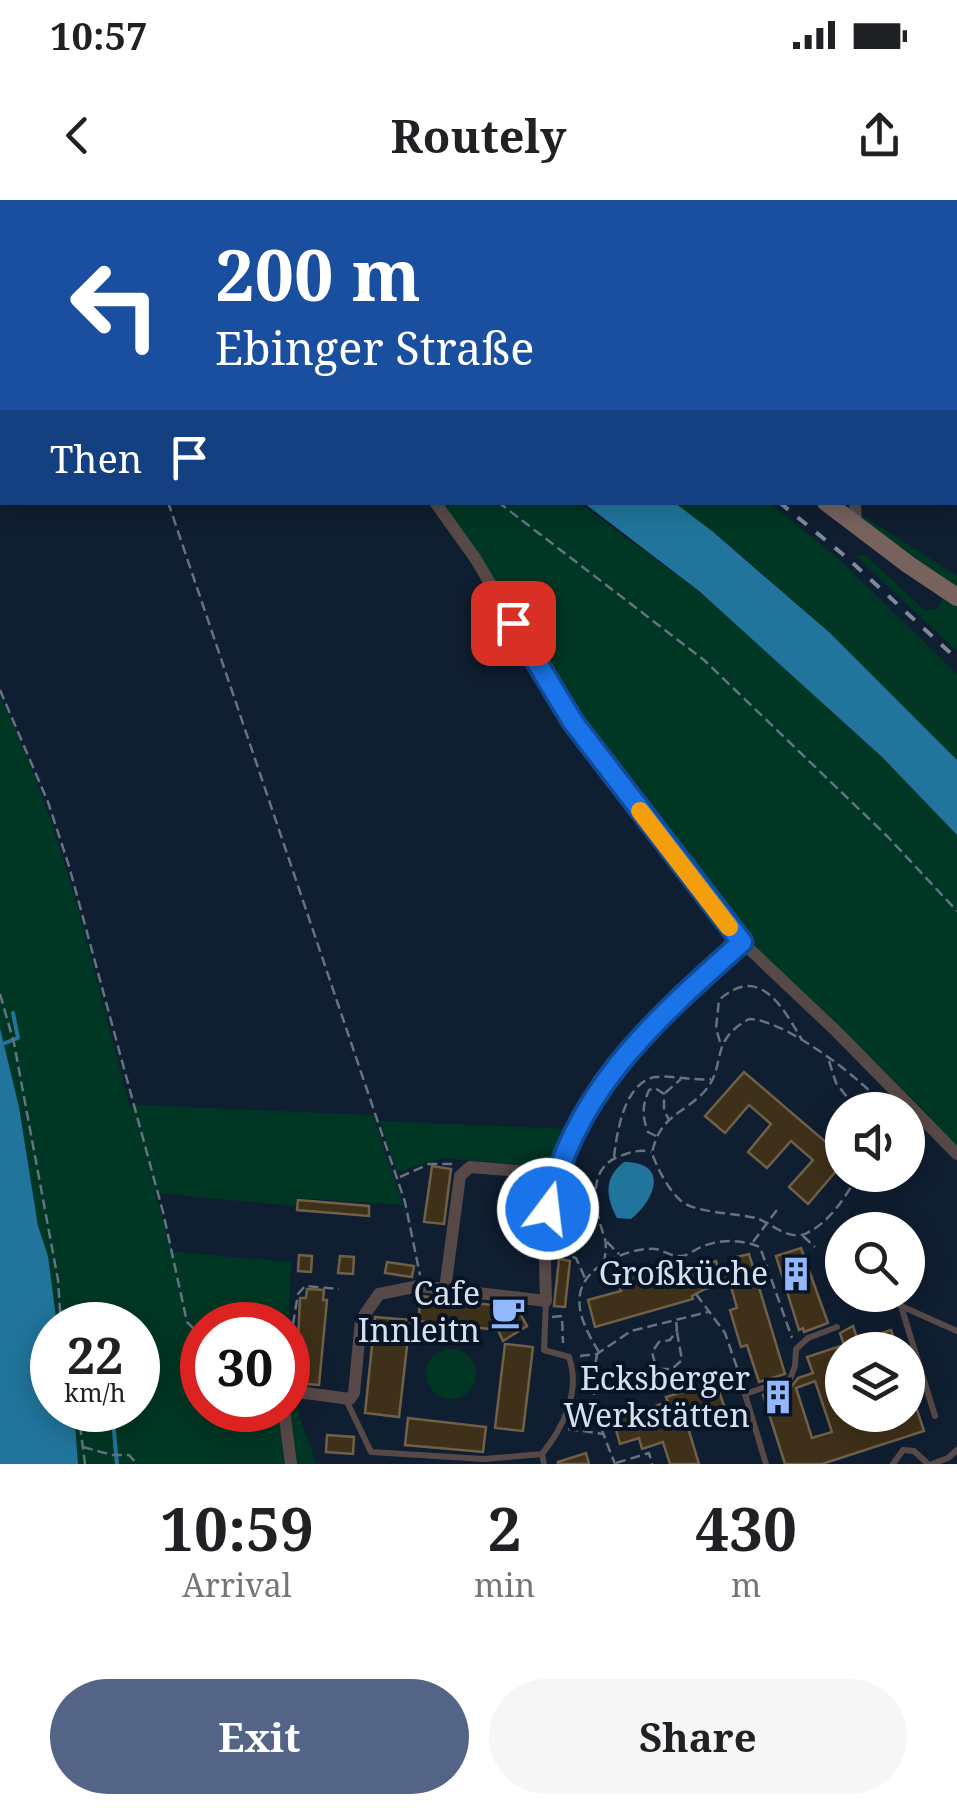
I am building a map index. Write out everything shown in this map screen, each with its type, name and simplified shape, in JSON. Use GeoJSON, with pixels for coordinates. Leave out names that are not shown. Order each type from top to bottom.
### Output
{"type":"FeatureCollection","features":[{"type":"Feature","properties":{"kind":"main road"},"geometry":{"type":"LineString","coordinates":[[830,505],[957,596]]}},
{"type":"Feature","properties":{"kind":"street"},"geometry":{"type":"LineString","coordinates":[[437,505],[474,558],[573,722],[742,942],[957,1154]]}},
{"type":"Feature","properties":{"kind":"street"},"geometry":{"type":"LineString","coordinates":[[855,505],[856,526]]}},
{"type":"Feature","properties":{"kind":"street"},"geometry":{"type":"LineString","coordinates":[[310,1394],[346,1400],[354,1393],[365,1310],[379,1294],[419,1286],[546,1302],[546,1223],[554,1174],[568,1140],[632,1044],[742,942]]}},
{"type":"Feature","properties":{"kind":"street"},"geometry":{"type":"LineString","coordinates":[[445,1289],[460,1176],[470,1167],[554,1174]]}},
{"type":"Feature","properties":{"kind":"street"},"geometry":{"type":"LineString","coordinates":[[287,1432],[291,1464]]}},
{"type":"Feature","properties":{"kind":"lane"},"geometry":{"type":"LineString","coordinates":[[544,1464],[542,1454],[562,1426],[569,1407],[572,1376],[569,1358],[544,1350],[546,1302]]}},
{"type":"Feature","properties":{"kind":"lane"},"geometry":{"type":"LineString","coordinates":[[935,1416],[901,1306],[957,1331]]}},
{"type":"Feature","properties":{"kind":"lane"},"geometry":{"type":"LineString","coordinates":[[766,1464],[745,1394],[790,1379],[796,1349],[808,1338],[837,1327]]}},
{"type":"Feature","properties":{"kind":"lane"},"geometry":{"type":"LineString","coordinates":[[346,1400],[371,1452],[484,1459],[542,1454]]}},
{"type":"Feature","properties":{"kind":"lane"},"geometry":{"type":"LineString","coordinates":[[893,1464],[902,1450],[914,1451],[931,1464],[957,1450]]}},
{"type":"Feature","properties":{"kind":"path"},"geometry":{"type":"LineString","coordinates":[[169,505],[397,1180],[420,1268],[419,1286]]}},
{"type":"Feature","properties":{"kind":"path"},"geometry":{"type":"LineString","coordinates":[[502,505],[704,660],[888,836],[957,911]]}},
{"type":"Feature","properties":{"kind":"path"},"geometry":{"type":"LineString","coordinates":[[0,690],[64,850],[163,1212],[183,1302]]}},
{"type":"Feature","properties":{"kind":"path"},"geometry":{"type":"LineString","coordinates":[[721,1044],[716,1028],[718,1000],[734,990],[750,987],[766,990],[773,996],[804,1042]]}},
{"type":"Feature","properties":{"kind":"path"},"geometry":{"type":"LineString","coordinates":[[0,994],[14,1043],[59,1302]]}},
{"type":"Feature","properties":{"kind":"path"},"geometry":{"type":"LineString","coordinates":[[814,1247],[802,1235],[767,1222],[680,1201],[652,1152],[658,1136],[669,1120],[703,1093],[712,1078],[721,1044],[749,1019],[770,1021],[821,1051],[872,1092]]}},
{"type":"Feature","properties":{"kind":"path"},"geometry":{"type":"LineString","coordinates":[[828,1060],[843,1092]]}},
{"type":"Feature","properties":{"kind":"path"},"geometry":{"type":"LineString","coordinates":[[620,1256],[600,1231],[594,1198],[598,1181],[614,1157],[618,1127],[634,1092],[644,1081],[658,1077],[712,1078]]}},
{"type":"Feature","properties":{"kind":"path"},"geometry":{"type":"LineString","coordinates":[[669,1120],[664,1110],[664,1094],[681,1079]]}},
{"type":"Feature","properties":{"kind":"path"},"geometry":{"type":"LineString","coordinates":[[658,1136],[648,1132],[643,1104],[648,1090],[656,1088],[664,1094]]}},
{"type":"Feature","properties":{"kind":"path"},"geometry":{"type":"LineString","coordinates":[[614,1157],[640,1150],[652,1152]]}},
{"type":"Feature","properties":{"kind":"path"},"geometry":{"type":"LineString","coordinates":[[397,1180],[429,1164],[470,1167]]}},
{"type":"Feature","properties":{"kind":"path"},"geometry":{"type":"LineString","coordinates":[[802,1235],[827,1217],[847,1192]]}},
{"type":"Feature","properties":{"kind":"path"},"geometry":{"type":"LineString","coordinates":[[753,1244],[779,1206]]}},
{"type":"Feature","properties":{"kind":"path"},"geometry":{"type":"LineString","coordinates":[[652,1464],[649,1453],[614,1464],[594,1409],[592,1391],[598,1353],[581,1318],[580,1288],[604,1264],[620,1256],[656,1250],[678,1256],[710,1244],[742,1240],[760,1247],[796,1349]]}},
{"type":"Feature","properties":{"kind":"path"},"geometry":{"type":"LineString","coordinates":[[604,1264],[606,1242]]}},
{"type":"Feature","properties":{"kind":"path"},"geometry":{"type":"LineString","coordinates":[[545,1252],[576,1258],[586,1280]]}},
{"type":"Feature","properties":{"kind":"path"},"geometry":{"type":"LineString","coordinates":[[688,1268],[692,1253]]}},
{"type":"Feature","properties":{"kind":"path"},"geometry":{"type":"LineString","coordinates":[[678,1256],[688,1268],[693,1285]]}},
{"type":"Feature","properties":{"kind":"path"},"geometry":{"type":"LineString","coordinates":[[297,1302],[305,1286],[339,1289]]}},
{"type":"Feature","properties":{"kind":"path"},"geometry":{"type":"LineString","coordinates":[[696,1294],[733,1349],[745,1394]]}},
{"type":"Feature","properties":{"kind":"path"},"geometry":{"type":"LineString","coordinates":[[569,1358],[598,1353],[630,1330],[708,1312]]}},
{"type":"Feature","properties":{"kind":"path"},"geometry":{"type":"LineString","coordinates":[[659,1369],[672,1369],[682,1360],[676,1320]]}},
{"type":"Feature","properties":{"kind":"path"},"geometry":{"type":"LineString","coordinates":[[562,1322],[563,1340]]}},
{"type":"Feature","properties":{"kind":"path"},"geometry":{"type":"LineString","coordinates":[[655,1363],[655,1346],[670,1340],[677,1330]]}},
{"type":"Feature","properties":{"kind":"path"},"geometry":{"type":"LineString","coordinates":[[562,1426],[582,1433],[604,1434]]}},
{"type":"Feature","properties":{"kind":"path"},"geometry":{"type":"LineString","coordinates":[[81,1432],[84,1464]]}},
{"type":"Feature","properties":{"kind":"path"},"geometry":{"type":"LineString","coordinates":[[83,1447],[129,1456],[137,1464]]}},
{"type":"Feature","properties":{"kind":"green space"},"geometry":{"type":"Polygon","coordinates":[[[441,505],[582,505],[699,591],[882,757],[957,835],[957,1146],[925,1115],[925,1092],[901,1092],[749,944],[664,839],[586,730],[441,505]]]}},
{"type":"Feature","properties":{"kind":"green space"},"geometry":{"type":"Polygon","coordinates":[[[678,505],[772,505],[840,560],[957,674],[957,760],[855,659],[678,505]]]}},
{"type":"Feature","properties":{"kind":"green space"},"geometry":{"type":"Polygon","coordinates":[[[862,515],[957,576],[957,587],[863,522],[862,515]]]}},
{"type":"Feature","properties":{"kind":"green space"},"geometry":{"type":"Polygon","coordinates":[[[865,555],[924,610],[937,610],[943,597],[957,606],[957,651],[856,556],[865,555]]]}},
{"type":"Feature","properties":{"kind":"green space"},"geometry":{"type":"Polygon","coordinates":[[[0,697],[60,847],[130,1108],[136,1105],[373,1115],[403,1205],[297,1198],[295,1206],[155,1193],[175,1252],[291,1262],[289,1302],[180,1302],[180,1432],[284,1432],[288,1464],[78,1464],[76,1432],[160,1432],[160,1302],[54,1302],[19,1107],[0,1028],[0,697]]]}},
{"type":"Feature","properties":{"kind":"green space"},"geometry":{"type":"Polygon","coordinates":[[[379,1121],[570,1129],[553,1168],[443,1158],[397,1172],[379,1121]]]}},
{"type":"Feature","properties":{"kind":"green space"},"geometry":{"type":"Polygon","coordinates":[[[451,1349],[469,1356],[476,1374],[469,1392],[451,1399],[433,1392],[426,1374],[433,1356],[451,1349]]]}},
{"type":"Feature","properties":{"kind":"green space"},"geometry":{"type":"Polygon","coordinates":[[[291,1432],[305,1432],[316,1464],[294,1464],[291,1432]]]}},
{"type":"Feature","properties":{"kind":"water"},"geometry":{"type":"Polygon","coordinates":[[[587,505],[678,505],[830,633],[957,760],[957,835],[882,757],[699,591],[587,505]]]}},
{"type":"Feature","properties":{"kind":"water"},"geometry":{"type":"Polygon","coordinates":[[[0,1028],[19,1107],[54,1302],[30,1302],[30,1432],[76,1432],[78,1464],[0,1464],[0,1028]]]}},
{"type":"Feature","properties":{"kind":"water"},"geometry":{"type":"Polygon","coordinates":[[[624,1162],[648,1168],[654,1183],[647,1202],[631,1219],[617,1218],[608,1188],[612,1175],[624,1162]]]}},
{"type":"Feature","properties":{"kind":"building"},"geometry":{"type":"Polygon","coordinates":[[[744,1072],[825,1141],[825,1184],[808,1204],[789,1187],[813,1160],[791,1141],[767,1168],[748,1152],[771,1124],[749,1105],[725,1133],[705,1116],[744,1072]]]}},
{"type":"Feature","properties":{"kind":"building"},"geometry":{"type":"Polygon","coordinates":[[[432,1166],[451,1169],[444,1224],[424,1222],[432,1166]]]}},
{"type":"Feature","properties":{"kind":"building"},"geometry":{"type":"Polygon","coordinates":[[[298,1200],[369,1206],[369,1216],[297,1210],[298,1200]]]}},
{"type":"Feature","properties":{"kind":"building","name":"Großküche"},"geometry":{"type":"Polygon","coordinates":[[[801,1248],[828,1323],[804,1332],[803,1328],[799,1330],[776,1256],[801,1248]]]}},
{"type":"Feature","properties":{"kind":"building"},"geometry":{"type":"Polygon","coordinates":[[[749,1254],[785,1374],[759,1382],[747,1345],[741,1347],[730,1310],[737,1308],[730,1283],[705,1289],[693,1299],[595,1327],[588,1300],[621,1291],[617,1278],[646,1270],[649,1283],[716,1261],[720,1273],[740,1268],[737,1257],[749,1254]]]}},
{"type":"Feature","properties":{"kind":"building"},"geometry":{"type":"Polygon","coordinates":[[[299,1255],[312,1256],[311,1272],[298,1271],[299,1255]]]}},
{"type":"Feature","properties":{"kind":"building"},"geometry":{"type":"Polygon","coordinates":[[[340,1256],[354,1257],[353,1274],[338,1273],[340,1256]]]}},
{"type":"Feature","properties":{"kind":"building"},"geometry":{"type":"Polygon","coordinates":[[[559,1259],[570,1261],[565,1307],[554,1306],[559,1259]]]}},
{"type":"Feature","properties":{"kind":"building"},"geometry":{"type":"Polygon","coordinates":[[[387,1262],[414,1266],[412,1277],[385,1273],[387,1262]]]}},
{"type":"Feature","properties":{"kind":"building"},"geometry":{"type":"Polygon","coordinates":[[[307,1289],[324,1290],[323,1300],[327,1300],[319,1385],[310,1384],[310,1302],[300,1302],[300,1298],[306,1298],[307,1289]]]}},
{"type":"Feature","properties":{"kind":"building"},"geometry":{"type":"Polygon","coordinates":[[[421,1296],[500,1306],[500,1312],[517,1308],[527,1326],[503,1341],[498,1330],[418,1321],[421,1296]]]}},
{"type":"Feature","properties":{"kind":"building"},"geometry":{"type":"Polygon","coordinates":[[[375,1317],[410,1320],[399,1417],[365,1413],[375,1317]]]}},
{"type":"Feature","properties":{"kind":"building"},"geometry":{"type":"Polygon","coordinates":[[[505,1344],[533,1347],[523,1431],[495,1428],[505,1344]]]}},
{"type":"Feature","properties":{"kind":"building"},"geometry":{"type":"Polygon","coordinates":[[[825,1351],[825,1411],[815,1381],[796,1388],[812,1438],[832,1432],[921,1432],[822,1464],[785,1464],[763,1395],[792,1386],[798,1378],[813,1373],[807,1357],[825,1351]]]}},
{"type":"Feature","properties":{"kind":"building"},"geometry":{"type":"Polygon","coordinates":[[[716,1382],[725,1409],[686,1421],[699,1464],[670,1464],[663,1442],[642,1449],[639,1438],[620,1444],[613,1419],[716,1382]]]}},
{"type":"Feature","properties":{"kind":"building"},"geometry":{"type":"Polygon","coordinates":[[[408,1418],[486,1427],[483,1452],[405,1445],[408,1418]]]}},
{"type":"Feature","properties":{"kind":"building"},"geometry":{"type":"Polygon","coordinates":[[[327,1435],[354,1437],[353,1454],[326,1452],[327,1435]]]}},
{"type":"Feature","properties":{"kind":"building"},"geometry":{"type":"Polygon","coordinates":[[[586,1453],[589,1464],[558,1464],[558,1462],[586,1453]]]}},
{"type":"Feature","properties":{"kind":"waterway"},"geometry":{"type":"LineString","coordinates":[[5,1043],[18,1038],[13,1013]]}},
{"type":"Feature","properties":{"kind":"waterway"},"geometry":{"type":"LineString","coordinates":[[114,1432],[117,1464]]}},
{"type":"Feature","properties":{"kind":"railway"},"geometry":{"type":"LineString","coordinates":[[783,505],[845,556],[957,659]]}},
{"type":"Feature","properties":{"kind":"slow traffic"},"geometry":{"type":"LineString","coordinates":[[640,811],[729,927]]}},
{"type":"Feature","properties":{"kind":"place","name":"Großküche"},"geometry":{"type":"Point","coordinates":[796,1274]}},
{"type":"Feature","properties":{"kind":"place","name":"Cafe Innleitn"},"geometry":{"type":"Point","coordinates":[508,1312]}},
{"type":"Feature","properties":{"kind":"place","name":"Ecksberger Werkstätten"},"geometry":{"type":"Point","coordinates":[778,1397]}},
{"type":"Feature","properties":{"kind":"route"},"geometry":{"type":"LineString","coordinates":[[513,623],[573,722],[742,942],[632,1044],[568,1140],[554,1174],[548,1209]]}}]}
